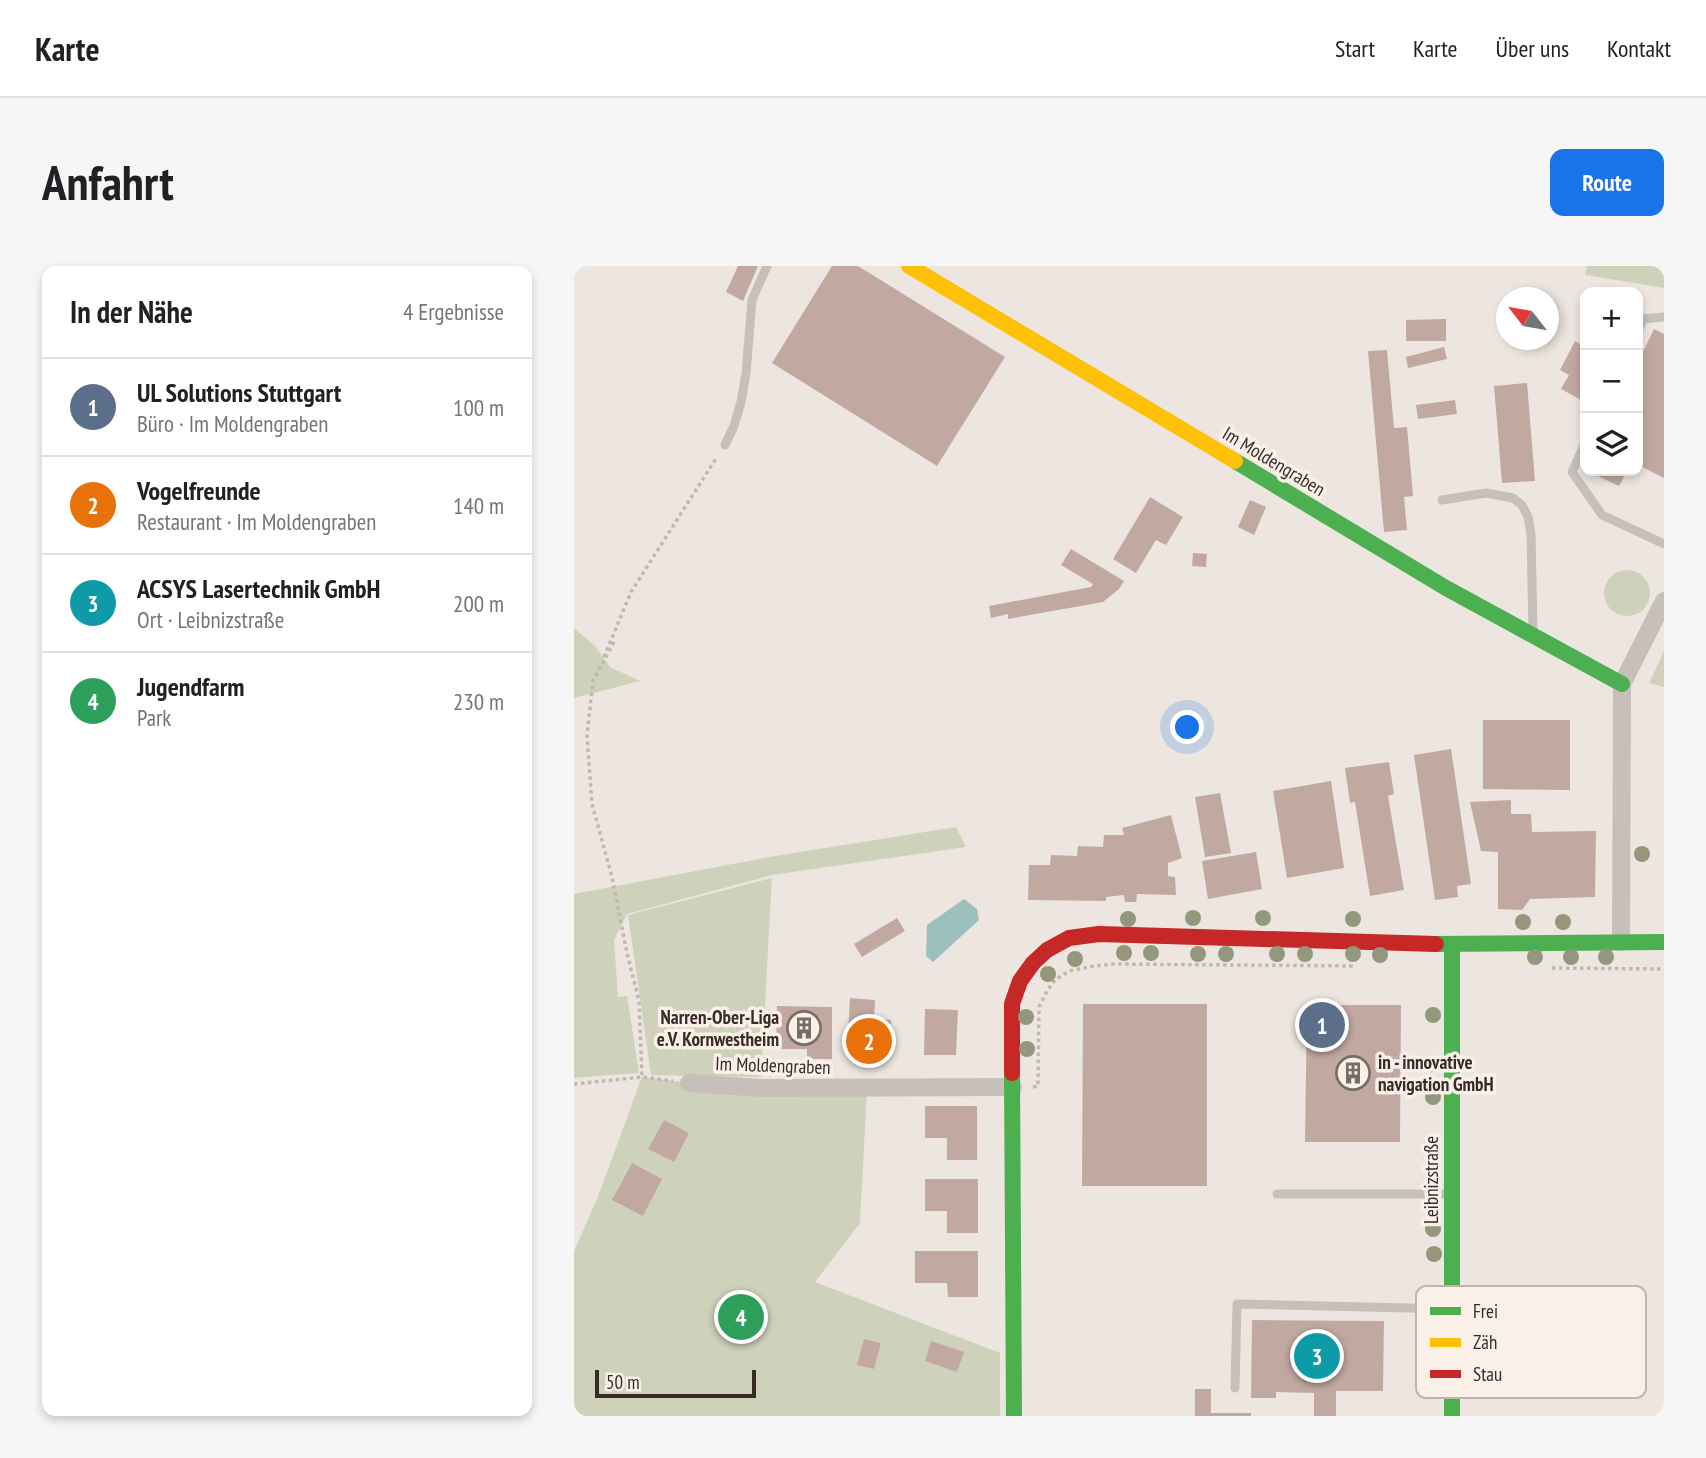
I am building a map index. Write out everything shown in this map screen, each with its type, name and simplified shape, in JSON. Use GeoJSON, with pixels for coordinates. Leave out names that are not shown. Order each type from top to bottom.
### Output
{"type":"FeatureCollection","features":[{"type":"Feature","properties":{"kind":"street","name":"Im Moldengraben"},"geometry":{"type":"LineString","coordinates":[[909,266],[1446,589],[1622,684]]}},
{"type":"Feature","properties":{"kind":"street"},"geometry":{"type":"LineString","coordinates":[[1621,942],[1622,684],[1664,601]]}},
{"type":"Feature","properties":{"kind":"street"},"geometry":{"type":"LineString","coordinates":[[1014,1416],[1012,1003],[1020,981],[1047,950],[1069,938],[1099,934],[1452,944],[1664,942]]}},
{"type":"Feature","properties":{"kind":"street","name":"Leibnizstraße"},"geometry":{"type":"LineString","coordinates":[[1452,944],[1453,1286]]}},
{"type":"Feature","properties":{"kind":"street","name":"Im Moldengraben"},"geometry":{"type":"LineString","coordinates":[[688,1083],[762,1088],[1013,1087]]}},
{"type":"Feature","properties":{"kind":"street","name":"Leibnizstraße"},"geometry":{"type":"LineString","coordinates":[[1452,1398],[1452,1416]]}},
{"type":"Feature","properties":{"kind":"lane"},"geometry":{"type":"LineString","coordinates":[[725,445],[741,402],[752,300],[766,266]]}},
{"type":"Feature","properties":{"kind":"lane"},"geometry":{"type":"LineString","coordinates":[[1643,318],[1664,317]]}},
{"type":"Feature","properties":{"kind":"lane"},"geometry":{"type":"LineString","coordinates":[[1580,454],[1572,472],[1602,515],[1664,544]]}},
{"type":"Feature","properties":{"kind":"lane"},"geometry":{"type":"LineString","coordinates":[[1443,500],[1486,494],[1513,498],[1522,505],[1528,517],[1531,534],[1534,636]]}},
{"type":"Feature","properties":{"kind":"lane"},"geometry":{"type":"LineString","coordinates":[[1277,1194],[1451,1194]]}},
{"type":"Feature","properties":{"kind":"lane"},"geometry":{"type":"LineString","coordinates":[[1235,1388],[1237,1304],[1416,1308]]}},
{"type":"Feature","properties":{"kind":"path"},"geometry":{"type":"LineString","coordinates":[[642,1077],[639,1001],[593,804],[587,736],[593,681],[631,592],[725,445]]}},
{"type":"Feature","properties":{"kind":"path"},"geometry":{"type":"LineString","coordinates":[[593,681],[614,642]]}},
{"type":"Feature","properties":{"kind":"path"},"geometry":{"type":"LineString","coordinates":[[1013,1087],[1038,1086],[1039,1007],[1055,979],[1069,971],[1115,964],[1360,966]]}},
{"type":"Feature","properties":{"kind":"path"},"geometry":{"type":"LineString","coordinates":[[1545,968],[1664,969]]}},
{"type":"Feature","properties":{"kind":"path","name":"Im Moldengraben"},"geometry":{"type":"LineString","coordinates":[[574,1084],[642,1077],[688,1083]]}},
{"type":"Feature","properties":{"kind":"green space"},"geometry":{"type":"Polygon","coordinates":[[[1587,266],[1664,266],[1664,288],[1585,275],[1587,266]]]}},
{"type":"Feature","properties":{"kind":"green space"},"geometry":{"type":"Polygon","coordinates":[[[1627,570],[1643,577],[1650,593],[1643,609],[1627,616],[1611,609],[1604,593],[1611,577],[1627,570]]]}},
{"type":"Feature","properties":{"kind":"green space"},"geometry":{"type":"Polygon","coordinates":[[[574,628],[595,646],[610,667],[640,681],[574,698],[574,628]]]}},
{"type":"Feature","properties":{"kind":"green space"},"geometry":{"type":"Polygon","coordinates":[[[1664,651],[1664,687],[1649,683],[1664,651]]]}},
{"type":"Feature","properties":{"kind":"green space"},"geometry":{"type":"Polygon","coordinates":[[[956,827],[966,847],[772,875],[627,914],[614,940],[618,997],[627,996],[639,1073],[574,1078],[574,894],[769,857],[956,827]]]}},
{"type":"Feature","properties":{"kind":"green space"},"geometry":{"type":"Polygon","coordinates":[[[772,878],[761,1077],[651,1075],[628,915],[772,878]]]}},
{"type":"Feature","properties":{"kind":"green space"},"geometry":{"type":"Polygon","coordinates":[[[642,1077],[689,1083],[867,1088],[860,1223],[815,1282],[1000,1353],[1000,1416],[574,1415],[574,1251],[597,1199],[642,1077]]]}},
{"type":"Feature","properties":{"kind":"water"},"geometry":{"type":"Polygon","coordinates":[[[964,899],[977,909],[979,920],[933,962],[926,956],[927,925],[964,899]]]}},
{"type":"Feature","properties":{"kind":"building"},"geometry":{"type":"Polygon","coordinates":[[[738,266],[758,266],[743,301],[726,292],[738,266]]]}},
{"type":"Feature","properties":{"kind":"building"},"geometry":{"type":"Polygon","coordinates":[[[832,266],[858,266],[1005,357],[937,466],[772,363],[832,266]]]}},
{"type":"Feature","properties":{"kind":"building"},"geometry":{"type":"Polygon","coordinates":[[[1446,319],[1446,341],[1406,341],[1406,320],[1446,319]]]}},
{"type":"Feature","properties":{"kind":"building"},"geometry":{"type":"Polygon","coordinates":[[[1654,329],[1664,334],[1664,478],[1643,468],[1643,352],[1654,329]]]}},
{"type":"Feature","properties":{"kind":"building"},"geometry":{"type":"Polygon","coordinates":[[[1575,341],[1580,344],[1580,399],[1561,389],[1569,375],[1560,370],[1575,341]]]}},
{"type":"Feature","properties":{"kind":"building"},"geometry":{"type":"Polygon","coordinates":[[[1444,347],[1447,359],[1408,368],[1406,357],[1444,347]]]}},
{"type":"Feature","properties":{"kind":"building"},"geometry":{"type":"Polygon","coordinates":[[[1387,350],[1394,428],[1407,427],[1413,496],[1404,497],[1407,530],[1384,532],[1368,351],[1387,350]]]}},
{"type":"Feature","properties":{"kind":"building"},"geometry":{"type":"Polygon","coordinates":[[[1527,383],[1535,481],[1502,483],[1494,386],[1527,383]]]}},
{"type":"Feature","properties":{"kind":"building"},"geometry":{"type":"Polygon","coordinates":[[[1455,400],[1457,414],[1418,419],[1416,405],[1455,400]]]}},
{"type":"Feature","properties":{"kind":"building"},"geometry":{"type":"Polygon","coordinates":[[[1598,476],[1624,476],[1619,486],[1598,476]]]}},
{"type":"Feature","properties":{"kind":"building"},"geometry":{"type":"Polygon","coordinates":[[[1150,497],[1183,517],[1166,545],[1156,540],[1136,573],[1113,559],[1150,497]]]}},
{"type":"Feature","properties":{"kind":"building"},"geometry":{"type":"Polygon","coordinates":[[[1250,500],[1266,507],[1254,535],[1238,527],[1250,500]]]}},
{"type":"Feature","properties":{"kind":"building"},"geometry":{"type":"Polygon","coordinates":[[[1071,549],[1124,581],[1119,589],[1103,602],[1008,619],[1008,614],[991,618],[989,606],[1091,587],[1093,584],[1061,565],[1071,549]]]}},
{"type":"Feature","properties":{"kind":"building"},"geometry":{"type":"Polygon","coordinates":[[[1193,553],[1207,554],[1206,567],[1192,566],[1193,553]]]}},
{"type":"Feature","properties":{"kind":"building"},"geometry":{"type":"Polygon","coordinates":[[[1483,720],[1570,720],[1570,790],[1483,789],[1483,720]]]}},
{"type":"Feature","properties":{"kind":"building"},"geometry":{"type":"Polygon","coordinates":[[[1451,749],[1471,884],[1457,886],[1458,897],[1435,900],[1414,755],[1451,749]]]}},
{"type":"Feature","properties":{"kind":"building"},"geometry":{"type":"Polygon","coordinates":[[[1389,762],[1394,794],[1388,796],[1404,890],[1370,896],[1355,802],[1350,803],[1345,768],[1389,762]]]}},
{"type":"Feature","properties":{"kind":"building"},"geometry":{"type":"Polygon","coordinates":[[[1331,781],[1344,868],[1287,878],[1273,791],[1331,781]]]}},
{"type":"Feature","properties":{"kind":"building"},"geometry":{"type":"Polygon","coordinates":[[[1220,793],[1231,853],[1205,857],[1195,797],[1220,793]]]}},
{"type":"Feature","properties":{"kind":"building"},"geometry":{"type":"Polygon","coordinates":[[[1511,800],[1511,814],[1531,814],[1532,832],[1596,831],[1595,897],[1530,899],[1522,910],[1498,909],[1498,852],[1481,851],[1470,802],[1511,800]]]}},
{"type":"Feature","properties":{"kind":"building"},"geometry":{"type":"Polygon","coordinates":[[[1171,815],[1182,858],[1168,863],[1168,876],[1175,877],[1176,895],[1137,894],[1136,902],[1125,902],[1124,895],[1106,897],[1106,901],[1028,900],[1029,865],[1050,865],[1051,855],[1077,856],[1078,846],[1103,847],[1104,835],[1124,835],[1122,828],[1171,815]]]}},
{"type":"Feature","properties":{"kind":"building"},"geometry":{"type":"Polygon","coordinates":[[[1256,852],[1262,889],[1208,899],[1202,861],[1256,852]]]}},
{"type":"Feature","properties":{"kind":"building"},"geometry":{"type":"Polygon","coordinates":[[[897,918],[905,931],[862,957],[854,944],[897,918]]]}},
{"type":"Feature","properties":{"kind":"building"},"geometry":{"type":"Polygon","coordinates":[[[850,998],[875,1000],[874,1019],[891,1020],[889,1053],[847,1051],[850,998]]]}},
{"type":"Feature","properties":{"kind":"building"},"geometry":{"type":"Polygon","coordinates":[[[1083,1004],[1207,1004],[1207,1186],[1082,1186],[1083,1004]]]}},
{"type":"Feature","properties":{"kind":"building","name":"in - innovative navigation GmbH"},"geometry":{"type":"Polygon","coordinates":[[[1307,1005],[1401,1005],[1400,1142],[1305,1142],[1307,1005]]]}},
{"type":"Feature","properties":{"kind":"building","name":"Narren-Ober-Liga e.V. Kornwestheim"},"geometry":{"type":"Polygon","coordinates":[[[777,1006],[832,1007],[832,1059],[807,1059],[807,1049],[776,1049],[777,1006]]]}},
{"type":"Feature","properties":{"kind":"building"},"geometry":{"type":"Polygon","coordinates":[[[925,1009],[958,1010],[956,1055],[924,1055],[925,1009]]]}},
{"type":"Feature","properties":{"kind":"building"},"geometry":{"type":"Polygon","coordinates":[[[925,1106],[977,1106],[977,1160],[947,1160],[947,1138],[925,1138],[925,1106]]]}},
{"type":"Feature","properties":{"kind":"building"},"geometry":{"type":"Polygon","coordinates":[[[664,1120],[689,1133],[674,1162],[648,1149],[664,1120]]]}},
{"type":"Feature","properties":{"kind":"building"},"geometry":{"type":"Polygon","coordinates":[[[632,1163],[662,1179],[643,1216],[612,1200],[632,1163]]]}},
{"type":"Feature","properties":{"kind":"building"},"geometry":{"type":"Polygon","coordinates":[[[925,1179],[978,1179],[978,1233],[947,1233],[947,1211],[925,1211],[925,1179]]]}},
{"type":"Feature","properties":{"kind":"building"},"geometry":{"type":"Polygon","coordinates":[[[915,1251],[978,1251],[978,1297],[948,1297],[947,1283],[915,1283],[915,1251]]]}},
{"type":"Feature","properties":{"kind":"building"},"geometry":{"type":"Polygon","coordinates":[[[1252,1320],[1384,1321],[1383,1391],[1336,1391],[1336,1416],[1314,1416],[1314,1393],[1276,1392],[1276,1398],[1251,1398],[1252,1320]]]}},
{"type":"Feature","properties":{"kind":"building"},"geometry":{"type":"Polygon","coordinates":[[[864,1339],[881,1343],[874,1369],[857,1365],[864,1339]]]}},
{"type":"Feature","properties":{"kind":"building"},"geometry":{"type":"Polygon","coordinates":[[[931,1341],[964,1352],[957,1372],[925,1361],[931,1341]]]}},
{"type":"Feature","properties":{"kind":"building"},"geometry":{"type":"Polygon","coordinates":[[[1195,1389],[1211,1389],[1211,1413],[1251,1413],[1251,1416],[1195,1416],[1195,1389]]]}},
{"type":"Feature","properties":{"kind":"traffic: fast"},"geometry":{"type":"LineString","coordinates":[[1235,461],[1446,588],[1622,684]]}},
{"type":"Feature","properties":{"kind":"traffic: fast"},"geometry":{"type":"LineString","coordinates":[[1436,944],[1664,942]]}},
{"type":"Feature","properties":{"kind":"traffic: fast"},"geometry":{"type":"LineString","coordinates":[[1452,944],[1452,1286]]}},
{"type":"Feature","properties":{"kind":"traffic: fast"},"geometry":{"type":"LineString","coordinates":[[1012,1073],[1014,1416]]}},
{"type":"Feature","properties":{"kind":"traffic: fast"},"geometry":{"type":"LineString","coordinates":[[1452,1398],[1452,1416]]}},
{"type":"Feature","properties":{"kind":"traffic: slow"},"geometry":{"type":"LineString","coordinates":[[909,266],[1235,461]]}},
{"type":"Feature","properties":{"kind":"traffic: jam"},"geometry":{"type":"LineString","coordinates":[[1012,1073],[1012,1004],[1020,981],[1047,950],[1069,938],[1099,934],[1436,944]]}},
{"type":"Feature","properties":{"kind":"place","name":"UL Solutions Stuttgart"},"geometry":{"type":"Point","coordinates":[1322,1025]}},
{"type":"Feature","properties":{"kind":"place","name":"Narren-Ober-Liga e.V. Kornwestheim"},"geometry":{"type":"Point","coordinates":[804,1028]}},
{"type":"Feature","properties":{"kind":"place","name":"Vogelfreunde"},"geometry":{"type":"Point","coordinates":[869,1041]}},
{"type":"Feature","properties":{"kind":"place","name":"in - innovative navigation GmbH"},"geometry":{"type":"Point","coordinates":[1353,1073]}},
{"type":"Feature","properties":{"kind":"place","name":"Jugendfarm"},"geometry":{"type":"Point","coordinates":[741,1317]}},
{"type":"Feature","properties":{"kind":"place","name":"ACSYS Lasertechnik GmbH"},"geometry":{"type":"Point","coordinates":[1317,1356]}}]}
